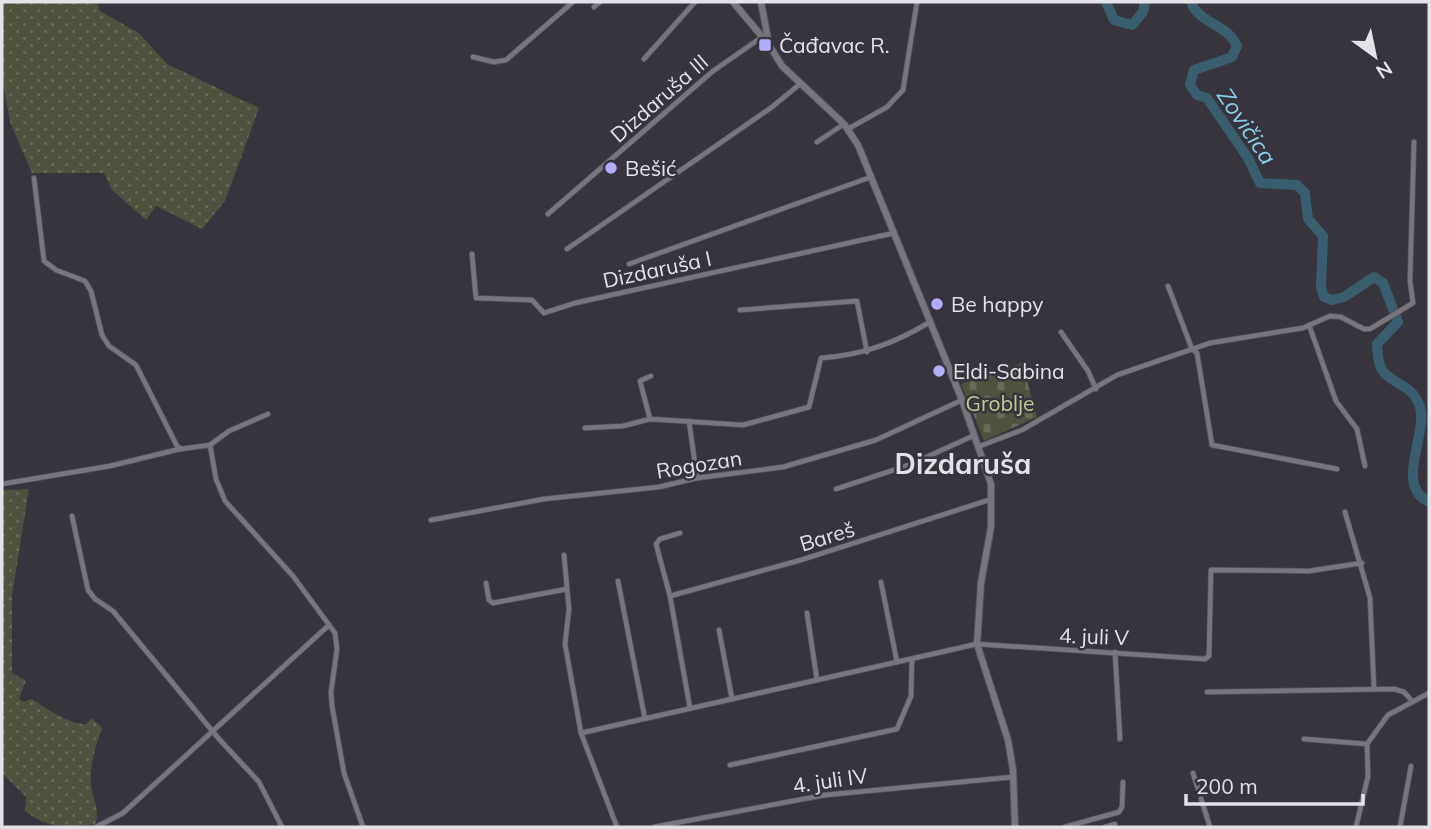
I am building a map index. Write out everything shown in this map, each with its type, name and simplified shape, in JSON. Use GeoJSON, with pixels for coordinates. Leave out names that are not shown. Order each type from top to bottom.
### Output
{"type":"FeatureCollection","features":[{"type":"Feature","properties":{"kind":"street"},"geometry":{"type":"LineString","coordinates":[[472,57],[494,62],[506,60],[573,2]]}},
{"type":"Feature","properties":{"kind":"street"},"geometry":{"type":"LineString","coordinates":[[594,7],[600,2]]}},
{"type":"Feature","properties":{"kind":"street"},"geometry":{"type":"LineString","coordinates":[[644,59],[695,2]]}},
{"type":"Feature","properties":{"kind":"street"},"geometry":{"type":"LineString","coordinates":[[733,2],[782,66],[846,127],[872,177],[980,446],[992,499],[976,644],[1008,741],[1015,827]]}},
{"type":"Feature","properties":{"kind":"street"},"geometry":{"type":"LineString","coordinates":[[761,2],[769,46]]}},
{"type":"Feature","properties":{"kind":"street"},"geometry":{"type":"LineString","coordinates":[[817,142],[887,107],[903,90],[918,2]]}},
{"type":"Feature","properties":{"kind":"street","name":"Dizdaruša III"},"geometry":{"type":"LineString","coordinates":[[548,214],[713,71],[762,37]]}},
{"type":"Feature","properties":{"kind":"street"},"geometry":{"type":"LineString","coordinates":[[567,249],[772,107],[800,84]]}},
{"type":"Feature","properties":{"kind":"street"},"geometry":{"type":"LineString","coordinates":[[980,446],[1022,430],[1117,375],[1192,349],[1309,326],[1330,316],[1341,317],[1364,329],[1370,329],[1404,311],[1413,303],[1414,297],[1410,270],[1414,142]]}},
{"type":"Feature","properties":{"kind":"street"},"geometry":{"type":"LineString","coordinates":[[629,264],[872,177]]}},
{"type":"Feature","properties":{"kind":"street"},"geometry":{"type":"LineString","coordinates":[[34,178],[44,261],[56,270],[85,281],[91,291],[102,335],[109,345],[136,365],[181,449]]}},
{"type":"Feature","properties":{"kind":"street","name":"Dizdaruša I"},"geometry":{"type":"LineString","coordinates":[[472,254],[476,298],[531,300],[544,313],[575,303],[895,233]]}},
{"type":"Feature","properties":{"kind":"street"},"geometry":{"type":"LineString","coordinates":[[1168,286],[1192,349],[1197,354],[1212,445],[1337,469]]}},
{"type":"Feature","properties":{"kind":"street"},"geometry":{"type":"LineString","coordinates":[[740,310],[857,300],[867,352]]}},
{"type":"Feature","properties":{"kind":"street","name":"Rogozan"},"geometry":{"type":"LineString","coordinates":[[585,428],[623,426],[650,419],[743,425],[809,407],[821,358],[867,352],[900,340],[931,321]]}},
{"type":"Feature","properties":{"kind":"street"},"geometry":{"type":"LineString","coordinates":[[1309,326],[1336,401],[1357,429],[1365,466]]}},
{"type":"Feature","properties":{"kind":"street"},"geometry":{"type":"LineString","coordinates":[[1061,332],[1088,371],[1096,389]]}},
{"type":"Feature","properties":{"kind":"street"},"geometry":{"type":"LineString","coordinates":[[650,419],[640,382],[651,376]]}},
{"type":"Feature","properties":{"kind":"street","name":"Rogozan"},"geometry":{"type":"LineString","coordinates":[[431,520],[544,499],[659,487],[697,478],[783,467],[836,453],[918,422],[962,400]]}},
{"type":"Feature","properties":{"kind":"street"},"geometry":{"type":"LineString","coordinates":[[2,484],[110,466],[210,445],[229,431],[268,414]]}},
{"type":"Feature","properties":{"kind":"street"},"geometry":{"type":"LineString","coordinates":[[689,421],[697,478]]}},
{"type":"Feature","properties":{"kind":"street","name":"Bareš"},"geometry":{"type":"LineString","coordinates":[[836,489],[909,465],[975,435]]}},
{"type":"Feature","properties":{"kind":"street"},"geometry":{"type":"LineString","coordinates":[[210,445],[220,491],[232,511],[293,576],[335,634],[337,649],[331,692],[332,706],[344,773],[363,827]]}},
{"type":"Feature","properties":{"kind":"street","name":"Bareš"},"geometry":{"type":"LineString","coordinates":[[670,596],[801,560],[992,499]]}},
{"type":"Feature","properties":{"kind":"street"},"geometry":{"type":"LineString","coordinates":[[1345,512],[1370,598],[1374,688]]}},
{"type":"Feature","properties":{"kind":"street"},"geometry":{"type":"LineString","coordinates":[[72,516],[88,590],[95,600],[113,611],[214,733],[259,782],[282,827]]}},
{"type":"Feature","properties":{"kind":"street"},"geometry":{"type":"LineString","coordinates":[[680,533],[660,538],[656,544],[670,596],[690,708]]}},
{"type":"Feature","properties":{"kind":"street"},"geometry":{"type":"LineString","coordinates":[[564,555],[567,589],[565,644],[581,733],[617,827]]}},
{"type":"Feature","properties":{"kind":"street","name":"4. juli V"},"geometry":{"type":"LineString","coordinates":[[976,644],[1205,659],[1209,656],[1208,574],[1212,569],[1309,572],[1362,563]]}},
{"type":"Feature","properties":{"kind":"street"},"geometry":{"type":"LineString","coordinates":[[618,582],[645,719]]}},
{"type":"Feature","properties":{"kind":"street"},"geometry":{"type":"LineString","coordinates":[[880,582],[897,662]]}},
{"type":"Feature","properties":{"kind":"street"},"geometry":{"type":"LineString","coordinates":[[486,583],[489,600],[493,603],[567,589]]}},
{"type":"Feature","properties":{"kind":"street"},"geometry":{"type":"LineString","coordinates":[[807,613],[817,680]]}},
{"type":"Feature","properties":{"kind":"street"},"geometry":{"type":"LineString","coordinates":[[96,827],[124,813],[329,625]]}},
{"type":"Feature","properties":{"kind":"street"},"geometry":{"type":"LineString","coordinates":[[719,630],[732,699]]}},
{"type":"Feature","properties":{"kind":"street"},"geometry":{"type":"LineString","coordinates":[[581,733],[976,644]]}},
{"type":"Feature","properties":{"kind":"street"},"geometry":{"type":"LineString","coordinates":[[1115,652],[1120,739]]}},
{"type":"Feature","properties":{"kind":"street"},"geometry":{"type":"LineString","coordinates":[[730,765],[897,729],[911,696],[912,659]]}},
{"type":"Feature","properties":{"kind":"street"},"geometry":{"type":"LineString","coordinates":[[1207,692],[1399,689],[1412,701]]}},
{"type":"Feature","properties":{"kind":"street"},"geometry":{"type":"LineString","coordinates":[[1356,827],[1368,776],[1367,744],[1388,716],[1429,693]]}},
{"type":"Feature","properties":{"kind":"street"},"geometry":{"type":"LineString","coordinates":[[1304,739],[1367,744]]}},
{"type":"Feature","properties":{"kind":"street"},"geometry":{"type":"LineString","coordinates":[[1400,827],[1411,765]]}},
{"type":"Feature","properties":{"kind":"street"},"geometry":{"type":"LineString","coordinates":[[1193,773],[1210,827]]}},
{"type":"Feature","properties":{"kind":"street","name":"4. juli IV"},"geometry":{"type":"LineString","coordinates":[[654,827],[825,795],[1013,777]]}},
{"type":"Feature","properties":{"kind":"street"},"geometry":{"type":"LineString","coordinates":[[1065,827],[1119,812],[1122,807],[1122,782]]}},
{"type":"Feature","properties":{"kind":"street"},"geometry":{"type":"LineString","coordinates":[[1105,827],[1115,824]]}},
{"type":"Feature","properties":{"kind":"green space"},"geometry":{"type":"Polygon","coordinates":[[[2,2],[97,2],[100,11],[140,34],[167,64],[259,108],[225,201],[202,229],[156,206],[146,220],[112,190],[104,173],[32,173],[10,122],[2,77],[2,2]]]}},
{"type":"Feature","properties":{"kind":"green space","name":"Groblje"},"geometry":{"type":"Polygon","coordinates":[[[1022,363],[1037,417],[984,441],[961,384],[1022,363]]]}},
{"type":"Feature","properties":{"kind":"green space"},"geometry":{"type":"Polygon","coordinates":[[[29,489],[12,596],[12,673],[26,681],[19,698],[23,702],[31,699],[76,723],[85,725],[92,718],[102,728],[91,769],[91,784],[97,809],[95,824],[57,826],[33,817],[25,811],[26,797],[2,773],[2,490],[29,489]]]}},
{"type":"Feature","properties":{"kind":"waterway","name":"Zovičica"},"geometry":{"type":"LineString","coordinates":[[1106,2],[1114,20],[1132,25],[1143,12],[1145,2]]}},
{"type":"Feature","properties":{"kind":"waterway","name":"Zovičica"},"geometry":{"type":"LineString","coordinates":[[1191,2],[1200,15],[1227,33],[1237,46],[1232,57],[1194,70],[1190,85],[1197,95],[1207,98],[1248,158],[1260,183],[1297,185],[1305,193],[1308,219],[1323,236],[1321,287],[1324,297],[1332,300],[1344,297],[1374,277],[1383,283],[1398,322],[1377,344],[1378,360],[1386,375],[1412,393],[1420,407],[1414,484],[1419,494],[1429,502]]}},
{"type":"Feature","properties":{"kind":"place","name":"Čađavac R."},"geometry":{"type":"Point","coordinates":[765,45]}},
{"type":"Feature","properties":{"kind":"place","name":"Bešić"},"geometry":{"type":"Point","coordinates":[611,168]}},
{"type":"Feature","properties":{"kind":"place","name":"Be happy"},"geometry":{"type":"Point","coordinates":[937,304]}},
{"type":"Feature","properties":{"kind":"place","name":"Eldi-Sabina"},"geometry":{"type":"Point","coordinates":[939,371]}},
{"type":"Feature","properties":{"kind":"district","name":"Dizdaruša"},"geometry":{"type":"Point","coordinates":[963,463]}}]}
